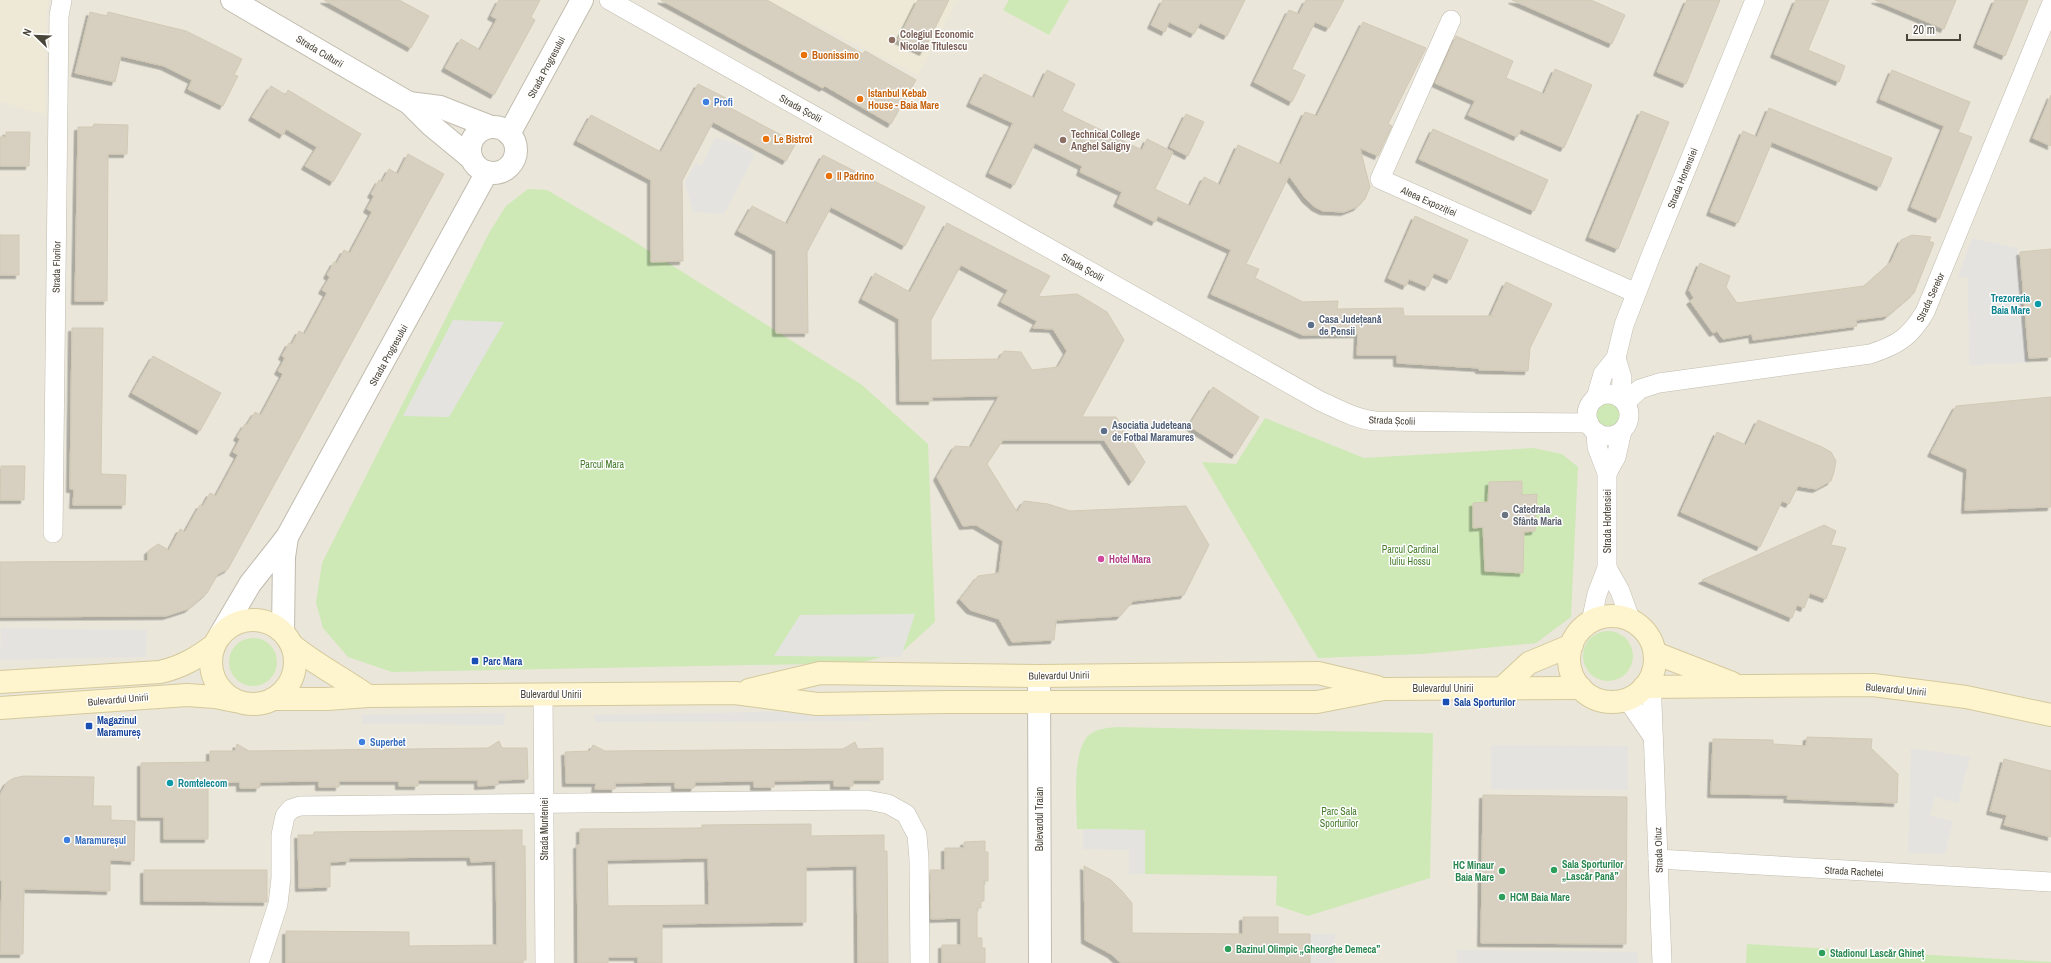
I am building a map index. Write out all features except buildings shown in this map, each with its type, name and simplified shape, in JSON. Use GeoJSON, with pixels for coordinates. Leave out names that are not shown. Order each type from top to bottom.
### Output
{"type":"FeatureCollection","features":[{"type":"Feature","properties":{"kind":"main road"},"geometry":{"type":"LineString","coordinates":[[1606,616],[1630,619],[1647,632],[1655,652],[1655,663],[1644,688],[1615,702],[1602,701],[1591,696],[1581,688],[1574,679],[1570,668],[1569,656],[1572,645],[1583,628],[1591,622],[1606,616]]}},
{"type":"Feature","properties":{"kind":"main road"},"geometry":{"type":"LineString","coordinates":[[0,682],[160,672],[181,667],[197,658],[238,622],[262,620],[274,625],[313,662],[338,674],[368,696]]}},
{"type":"Feature","properties":{"kind":"main road","name":"Bulevardul Unirii"},"geometry":{"type":"LineString","coordinates":[[0,708],[187,695],[215,697],[248,704],[261,704],[273,699],[283,692],[290,682],[294,670],[295,657],[288,639]]}},
{"type":"Feature","properties":{"kind":"main road"},"geometry":{"type":"LineString","coordinates":[[217,640],[211,657],[211,671],[216,683],[224,693],[235,701]]}},
{"type":"Feature","properties":{"kind":"main road"},"geometry":{"type":"LineString","coordinates":[[1502,688],[1529,663],[1572,645]]}},
{"type":"Feature","properties":{"kind":"main road","name":"Bulevardul Unirii"},"geometry":{"type":"LineString","coordinates":[[1655,652],[1739,686]]}},
{"type":"Feature","properties":{"kind":"main road","name":"Bulevardul Unirii"},"geometry":{"type":"LineString","coordinates":[[735,693],[820,673],[1039,676],[1238,672],[1318,673],[1384,689]]}},
{"type":"Feature","properties":{"kind":"main road","name":"Bulevardul Unirii"},"geometry":{"type":"LineString","coordinates":[[1644,688],[1873,685],[1966,697],[2051,715]]}},
{"type":"Feature","properties":{"kind":"main road","name":"Bulevardul Unirii"},"geometry":{"type":"LineString","coordinates":[[273,699],[327,699],[368,696],[735,693],[817,704],[1317,702],[1384,689],[1581,688]]}},
{"type":"Feature","properties":{"kind":"street","name":"Strada Florilor"},"geometry":{"type":"LineString","coordinates":[[53,533],[59,16],[62,0]]}},
{"type":"Feature","properties":{"kind":"street","name":"Strada Culturii"},"geometry":{"type":"LineString","coordinates":[[232,0],[409,103],[430,125],[471,158]]}},
{"type":"Feature","properties":{"kind":"street","name":"Strada Progresului"},"geometry":{"type":"LineString","coordinates":[[500,130],[582,0]]}},
{"type":"Feature","properties":{"kind":"street","name":"Strada Școlii"},"geometry":{"type":"LineString","coordinates":[[609,0],[1320,401],[1341,411],[1366,420],[1375,421],[1592,427]]}},
{"type":"Feature","properties":{"kind":"street","name":"Strada Hortensiei"},"geometry":{"type":"LineString","coordinates":[[1596,398],[1602,374],[1616,358],[1624,325],[1636,293],[1755,0]]}},
{"type":"Feature","properties":{"kind":"street","name":"Strada Serelor"},"geometry":{"type":"LineString","coordinates":[[1623,401],[1640,389],[1659,383],[1870,354],[1888,348],[1904,339],[1916,328],[1925,312],[2051,5]]}},
{"type":"Feature","properties":{"kind":"street","name":"Aleea Expoziției"},"geometry":{"type":"LineString","coordinates":[[1451,20],[1380,179],[1636,293]]}},
{"type":"Feature","properties":{"kind":"street","name":"Strada Culturii"},"geometry":{"type":"LineString","coordinates":[[409,103],[440,107],[500,130]]}},
{"type":"Feature","properties":{"kind":"street"},"geometry":{"type":"LineString","coordinates":[[500,130],[515,147],[512,161],[502,171],[487,172],[475,164],[471,158],[470,151],[473,137],[478,132],[500,130]]}},
{"type":"Feature","properties":{"kind":"street","name":"Strada Progresului"},"geometry":{"type":"LineString","coordinates":[[217,640],[250,584],[288,536],[487,172]]}},
{"type":"Feature","properties":{"kind":"street"},"geometry":{"type":"LineString","coordinates":[[1616,358],[1622,378],[1623,401],[1629,414],[1628,421],[1622,431],[1609,436],[1592,427],[1588,409],[1596,398],[1608,394],[1623,401]]}},
{"type":"Feature","properties":{"kind":"street","name":"Strada Hortensiei"},"geometry":{"type":"LineString","coordinates":[[1591,622],[1597,594],[1607,568],[1607,473],[1598,451],[1592,427]]}},
{"type":"Feature","properties":{"kind":"street","name":"Strada Hortensiei"},"geometry":{"type":"LineString","coordinates":[[1607,473],[1616,457],[1622,431]]}},
{"type":"Feature","properties":{"kind":"street","name":"Strada Progresului"},"geometry":{"type":"LineString","coordinates":[[288,536],[284,557],[288,639]]}},
{"type":"Feature","properties":{"kind":"street","name":"Strada Hortensiei"},"geometry":{"type":"LineString","coordinates":[[1607,568],[1620,591],[1630,619]]}},
{"type":"Feature","properties":{"kind":"street","name":"Bulevardul Traian"},"geometry":{"type":"LineString","coordinates":[[1039,676],[1040,963]]}},
{"type":"Feature","properties":{"kind":"street"},"geometry":{"type":"LineString","coordinates":[[1644,688],[1653,737]]}},
{"type":"Feature","properties":{"kind":"street","name":"Strada Oituz"},"geometry":{"type":"LineString","coordinates":[[1644,688],[1653,737],[1662,963]]}},
{"type":"Feature","properties":{"kind":"street","name":"Strada Munteniei"},"geometry":{"type":"LineString","coordinates":[[543,694],[545,963]]}},
{"type":"Feature","properties":{"kind":"street"},"geometry":{"type":"LineString","coordinates":[[258,963],[278,904],[282,878],[282,831],[285,816],[291,809],[300,806],[867,800],[888,804],[906,814],[917,835],[919,859],[920,963]]}},
{"type":"Feature","properties":{"kind":"street","name":"Strada Rachetei"},"geometry":{"type":"LineString","coordinates":[[1658,859],[2051,882]]}},
{"type":"Feature","properties":{"kind":"shaded area"},"geometry":{"type":"Polygon","coordinates":[[[0,0],[2051,0],[2051,963],[0,963],[0,0]]]}},
{"type":"Feature","properties":{"kind":"shaded area"},"geometry":{"type":"Polygon","coordinates":[[[0,0],[49,0],[46,15],[45,115],[0,101],[0,0]]]}},
{"type":"Feature","properties":{"kind":"shaded area","name":"Colegiul Economic Nicolae Titulescu"},"geometry":{"type":"Polygon","coordinates":[[[767,0],[957,0],[918,75],[767,0]]]}},
{"type":"Feature","properties":{"kind":"shaded area"},"geometry":{"type":"Polygon","coordinates":[[[715,138],[733,142],[755,154],[724,214],[693,212],[685,182],[696,163],[702,166],[715,138]]]}},
{"type":"Feature","properties":{"kind":"shaded area"},"geometry":{"type":"Polygon","coordinates":[[[1972,238],[2017,248],[2027,363],[1969,365],[1968,277],[1958,278],[1972,238]]]}},
{"type":"Feature","properties":{"kind":"shaded area"},"geometry":{"type":"Polygon","coordinates":[[[453,320],[504,322],[449,417],[403,416],[453,320]]]}},
{"type":"Feature","properties":{"kind":"shaded area"},"geometry":{"type":"Polygon","coordinates":[[[915,614],[901,657],[774,656],[800,615],[915,614]]]}},
{"type":"Feature","properties":{"kind":"shaded area"},"geometry":{"type":"Polygon","coordinates":[[[1,628],[147,630],[146,657],[0,660],[1,628]]]}},
{"type":"Feature","properties":{"kind":"shaded area"},"geometry":{"type":"Polygon","coordinates":[[[870,710],[869,721],[595,722],[594,715],[870,710]]]}},
{"type":"Feature","properties":{"kind":"shaded area"},"geometry":{"type":"Polygon","coordinates":[[[505,713],[504,725],[362,724],[362,715],[505,713]]]}},
{"type":"Feature","properties":{"kind":"shaded area"},"geometry":{"type":"Polygon","coordinates":[[[1491,745],[1628,746],[1628,790],[1491,789],[1491,745]]]}},
{"type":"Feature","properties":{"kind":"shaded area"},"geometry":{"type":"Polygon","coordinates":[[[1911,748],[1970,757],[1958,803],[1935,797],[1930,816],[1953,821],[1945,854],[1908,853],[1911,748]]]}},
{"type":"Feature","properties":{"kind":"shaded area"},"geometry":{"type":"Polygon","coordinates":[[[1083,829],[1145,830],[1145,874],[1129,874],[1129,850],[1083,849],[1083,829]]]}},
{"type":"Feature","properties":{"kind":"shaded area"},"geometry":{"type":"Polygon","coordinates":[[[1310,934],[1335,934],[1335,963],[1310,963],[1310,934]]]}},
{"type":"Feature","properties":{"kind":"shaded area"},"geometry":{"type":"Polygon","coordinates":[[[1457,950],[1637,952],[1638,963],[1457,963],[1457,950]]]}},
{"type":"Feature","properties":{"kind":"green space"},"geometry":{"type":"Polygon","coordinates":[[[1009,0],[1069,0],[1049,35],[1003,10],[1009,0]]]}},
{"type":"Feature","properties":{"kind":"green space","name":"Parcul Mara"},"geometry":{"type":"Polygon","coordinates":[[[528,189],[547,190],[627,237],[862,385],[928,444],[935,622],[903,651],[860,663],[392,672],[348,657],[323,628],[316,603],[322,563],[489,233],[506,206],[528,189]]]}},
{"type":"Feature","properties":{"kind":"green space"},"geometry":{"type":"Polygon","coordinates":[[[1608,403],[1617,406],[1620,415],[1617,424],[1608,427],[1599,424],[1596,415],[1599,406],[1608,403]]]}},
{"type":"Feature","properties":{"kind":"green space","name":"Parcul Cardinal Iuliu Hossu"},"geometry":{"type":"Polygon","coordinates":[[[1265,418],[1364,458],[1533,448],[1562,454],[1578,467],[1571,617],[1536,643],[1422,654],[1318,658],[1202,462],[1236,464],[1265,418]]]}},
{"type":"Feature","properties":{"kind":"green space"},"geometry":{"type":"Polygon","coordinates":[[[1608,631],[1617,633],[1628,642],[1633,656],[1631,665],[1622,676],[1608,681],[1599,679],[1588,670],[1583,656],[1585,647],[1594,636],[1608,631]]]}},
{"type":"Feature","properties":{"kind":"green space"},"geometry":{"type":"Polygon","coordinates":[[[253,638],[262,640],[270,645],[275,653],[277,662],[275,671],[270,679],[262,684],[253,686],[244,684],[236,679],[231,671],[229,662],[231,653],[236,645],[244,640],[253,638]]]}},
{"type":"Feature","properties":{"kind":"green space","name":"Parc Sala Sporturilor"},"geometry":{"type":"Polygon","coordinates":[[[1116,727],[1433,733],[1430,878],[1308,916],[1276,905],[1277,876],[1145,874],[1145,830],[1077,829],[1076,780],[1077,766],[1083,743],[1089,735],[1095,731],[1116,727]]]}},
{"type":"Feature","properties":{"kind":"green space","name":"Stadionul Lascăr Ghineț"},"geometry":{"type":"Polygon","coordinates":[[[1747,944],[2051,962],[2051,963],[1746,963],[1747,944]]]}},
{"type":"Feature","properties":{"kind":"place","name":"Colegiul Economic Nicolae Titulescu"},"geometry":{"type":"Point","coordinates":[892,40]}},
{"type":"Feature","properties":{"kind":"place","name":"Buonissimo"},"geometry":{"type":"Point","coordinates":[804,55]}},
{"type":"Feature","properties":{"kind":"place","name":"Istanbul Kebab House - Baia Mare"},"geometry":{"type":"Point","coordinates":[860,99]}},
{"type":"Feature","properties":{"kind":"place","name":"Profi"},"geometry":{"type":"Point","coordinates":[706,102]}},
{"type":"Feature","properties":{"kind":"place","name":"Le Bistrot"},"geometry":{"type":"Point","coordinates":[766,139]}},
{"type":"Feature","properties":{"kind":"place","name":"Technical College Anghel Saligny"},"geometry":{"type":"Point","coordinates":[1063,140]}},
{"type":"Feature","properties":{"kind":"place","name":"Il Padrino"},"geometry":{"type":"Point","coordinates":[829,176]}},
{"type":"Feature","properties":{"kind":"place","name":"Trezoreria Baia Mare"},"geometry":{"type":"Point","coordinates":[2038,304]}},
{"type":"Feature","properties":{"kind":"place","name":"Casa Județeană de Pensii"},"geometry":{"type":"Point","coordinates":[1311,325]}},
{"type":"Feature","properties":{"kind":"place","name":"Asociatia Judeteana de Fotbal Maramures"},"geometry":{"type":"Point","coordinates":[1104,431]}},
{"type":"Feature","properties":{"kind":"place","name":"Catedrala Sfânta Maria"},"geometry":{"type":"Point","coordinates":[1505,515]}},
{"type":"Feature","properties":{"kind":"place","name":"Hotel Mara"},"geometry":{"type":"Point","coordinates":[1101,559]}},
{"type":"Feature","properties":{"kind":"place","name":"Parc Mara"},"geometry":{"type":"Point","coordinates":[475,661]}},
{"type":"Feature","properties":{"kind":"place","name":"Sala Sporturilor"},"geometry":{"type":"Point","coordinates":[1446,702]}},
{"type":"Feature","properties":{"kind":"place","name":"Magazinul Maramureș"},"geometry":{"type":"Point","coordinates":[89,726]}},
{"type":"Feature","properties":{"kind":"place","name":"Superbet"},"geometry":{"type":"Point","coordinates":[362,742]}},
{"type":"Feature","properties":{"kind":"place","name":"Romtelecom"},"geometry":{"type":"Point","coordinates":[170,783]}},
{"type":"Feature","properties":{"kind":"place","name":"Maramureșul"},"geometry":{"type":"Point","coordinates":[67,840]}},
{"type":"Feature","properties":{"kind":"place","name":"Sala Sporturilor „Lascăr Pană”"},"geometry":{"type":"Point","coordinates":[1554,870]}},
{"type":"Feature","properties":{"kind":"place","name":"HC Minaur Baia Mare"},"geometry":{"type":"Point","coordinates":[1502,871]}},
{"type":"Feature","properties":{"kind":"place","name":"HCM Baia Mare"},"geometry":{"type":"Point","coordinates":[1502,897]}},
{"type":"Feature","properties":{"kind":"place","name":"Bazinul Olimpic „Gheorghe Demeca”"},"geometry":{"type":"Point","coordinates":[1228,949]}},
{"type":"Feature","properties":{"kind":"place","name":"Stadionul Lascăr Ghineț"},"geometry":{"type":"Point","coordinates":[1822,953]}}]}
